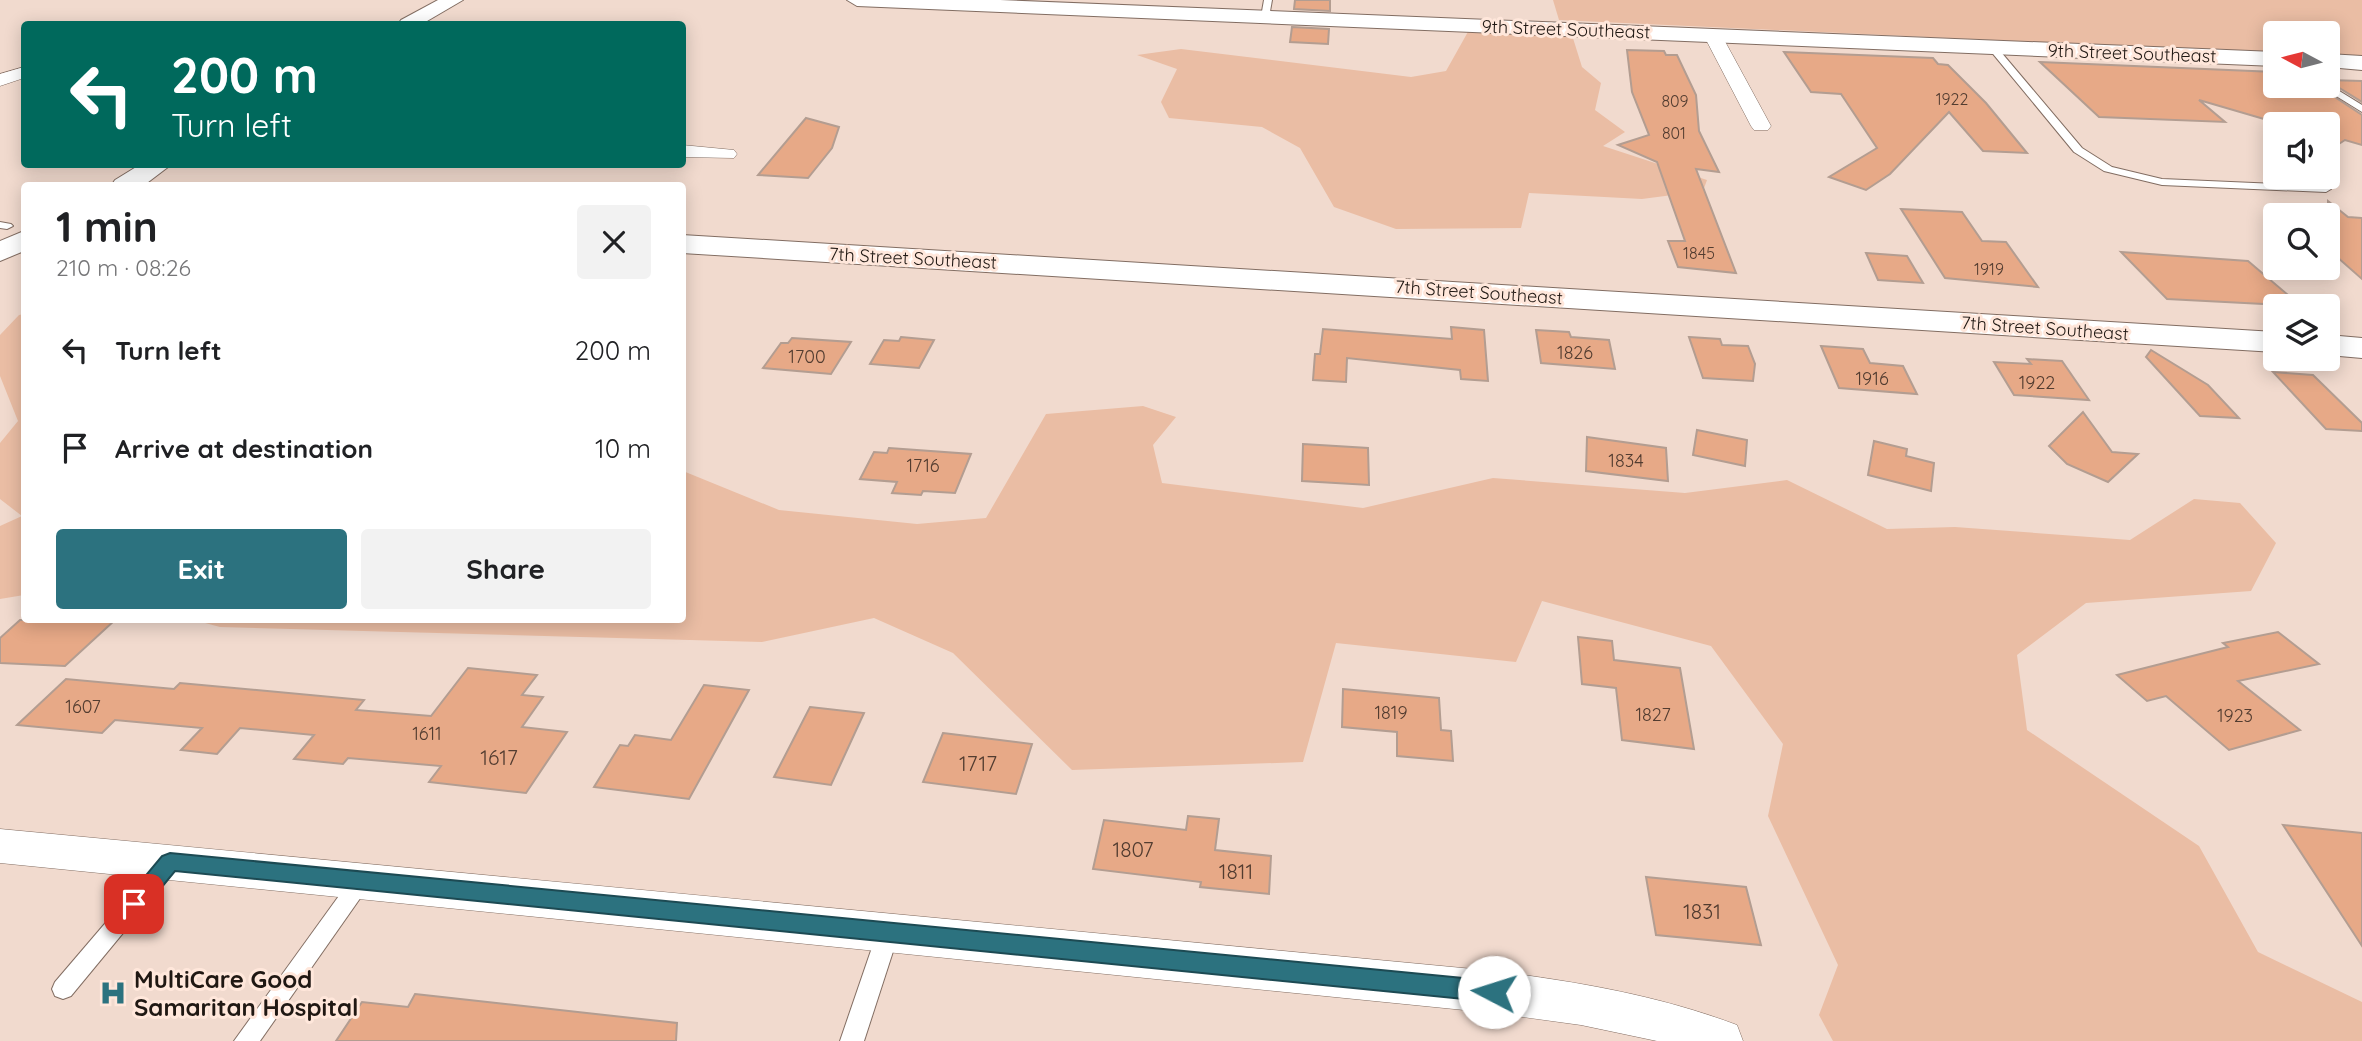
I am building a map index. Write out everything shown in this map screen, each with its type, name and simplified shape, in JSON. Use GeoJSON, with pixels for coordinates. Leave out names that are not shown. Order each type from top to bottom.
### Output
{"type":"FeatureCollection","features":[{"type":"Feature","properties":{"kind":"street"},"geometry":{"type":"LineString","coordinates":[[414,21],[453,0]]}},
{"type":"Feature","properties":{"kind":"street","name":"9th Street Southeast"},"geometry":{"type":"LineString","coordinates":[[857,0],[1266,8],[1712,34],[2263,58]]}},
{"type":"Feature","properties":{"kind":"street"},"geometry":{"type":"LineString","coordinates":[[1712,34],[1761,126]]}},
{"type":"Feature","properties":{"kind":"street"},"geometry":{"type":"LineString","coordinates":[[2340,62],[2362,63]]}},
{"type":"Feature","properties":{"kind":"street"},"geometry":{"type":"LineString","coordinates":[[0,80],[21,73]]}},
{"type":"Feature","properties":{"kind":"street"},"geometry":{"type":"LineString","coordinates":[[686,151],[727,153]]}},
{"type":"Feature","properties":{"kind":"street"},"geometry":{"type":"LineString","coordinates":[[131,182],[153,168]]}},
{"type":"Feature","properties":{"kind":"street","name":"7th Street Southeast"},"geometry":{"type":"LineString","coordinates":[[686,244],[2263,341]]}},
{"type":"Feature","properties":{"kind":"street"},"geometry":{"type":"LineString","coordinates":[[2340,346],[2362,348]]}},
{"type":"Feature","properties":{"kind":"street"},"geometry":{"type":"LineString","coordinates":[[0,845],[1494,992],[1653,1016],[1720,1041]]}},
{"type":"Feature","properties":{"kind":"lane"},"geometry":{"type":"LineString","coordinates":[[1992,47],[2078,150],[2108,169],[2162,182],[2263,186]]}},
{"type":"Feature","properties":{"kind":"lane"},"geometry":{"type":"LineString","coordinates":[[2340,95],[2362,109]]}},
{"type":"Feature","properties":{"kind":"lane"},"geometry":{"type":"LineString","coordinates":[[63,989],[170,862]]}},
{"type":"Feature","properties":{"kind":"lane"},"geometry":{"type":"LineString","coordinates":[[246,1041],[361,881]]}},
{"type":"Feature","properties":{"kind":"lane"},"geometry":{"type":"LineString","coordinates":[[852,1041],[888,933]]}},
{"type":"Feature","properties":{"kind":"shaded area"},"geometry":{"type":"Polygon","coordinates":[[[1553,0],[2362,0],[2362,57],[2340,56],[2340,21],[2263,21],[2263,52],[1559,20],[1553,0]]]}},
{"type":"Feature","properties":{"kind":"shaded area"},"geometry":{"type":"Polygon","coordinates":[[[1469,30],[1572,35],[1582,67],[1601,83],[1595,110],[1625,132],[1603,146],[1707,180],[1703,191],[1642,199],[1529,193],[1521,228],[1396,229],[1334,207],[1300,148],[1262,127],[1169,118],[1161,102],[1177,69],[1137,55],[1181,49],[1411,77],[1446,71],[1469,30]]]}},
{"type":"Feature","properties":{"kind":"shaded area"},"geometry":{"type":"Polygon","coordinates":[[[19,315],[21,515],[0,499],[0,443],[18,421],[0,376],[0,335],[19,315]]]}},
{"type":"Feature","properties":{"kind":"shaded area"},"geometry":{"type":"Polygon","coordinates":[[[1143,406],[1176,417],[1153,445],[1162,483],[1363,508],[1493,478],[1685,493],[1787,480],[1887,529],[1955,527],[2130,540],[2194,499],[2240,503],[2276,543],[2251,591],[2086,603],[2017,655],[2027,730],[2199,846],[2258,952],[2362,1002],[2362,1041],[1833,1041],[1819,1015],[1838,965],[1768,816],[1783,744],[1711,646],[1542,601],[1516,662],[1336,643],[1303,762],[1072,770],[953,653],[874,618],[762,642],[220,627],[205,623],[686,623],[686,472],[779,510],[917,524],[986,518],[1046,414],[1143,406]]]}},
{"type":"Feature","properties":{"kind":"shaded area"},"geometry":{"type":"Polygon","coordinates":[[[21,516],[21,596],[0,599],[0,526],[21,516]]]}},
{"type":"Feature","properties":{"kind":"building"},"geometry":{"type":"Polygon","coordinates":[[[1295,0],[1330,0],[1330,11],[1294,9],[1295,0]]]}},
{"type":"Feature","properties":{"kind":"building"},"geometry":{"type":"Polygon","coordinates":[[[1292,27],[1329,29],[1328,44],[1290,42],[1292,27]]]}},
{"type":"Feature","properties":{"kind":"building"},"geometry":{"type":"Polygon","coordinates":[[[1627,50],[1664,51],[1666,55],[1677,55],[1696,95],[1699,131],[1719,172],[1696,169],[1736,273],[1678,267],[1668,241],[1685,241],[1657,162],[1618,145],[1649,135],[1632,92],[1627,50]]]}},
{"type":"Feature","properties":{"kind":"building"},"geometry":{"type":"Polygon","coordinates":[[[1784,52],[1933,58],[1938,64],[1948,65],[1986,103],[2027,153],[1983,151],[1949,112],[1890,174],[1866,190],[1829,177],[1877,148],[1841,94],[1811,92],[1784,52]]]}},
{"type":"Feature","properties":{"kind":"building"},"geometry":{"type":"Polygon","coordinates":[[[2040,62],[2263,71],[2263,98],[2336,98],[2362,115],[2362,145],[2345,140],[2340,143],[2340,112],[2263,112],[2263,119],[2199,100],[2225,122],[2099,117],[2040,62]]]}},
{"type":"Feature","properties":{"kind":"building"},"geometry":{"type":"Polygon","coordinates":[[[2340,80],[2362,81],[2362,102],[2340,88],[2340,80]]]}},
{"type":"Feature","properties":{"kind":"building"},"geometry":{"type":"Polygon","coordinates":[[[806,118],[839,127],[832,148],[808,178],[758,175],[806,118]]]}},
{"type":"Feature","properties":{"kind":"building"},"geometry":{"type":"Polygon","coordinates":[[[1901,209],[1962,212],[1982,241],[2006,242],[2038,287],[1945,278],[1901,209]]]}},
{"type":"Feature","properties":{"kind":"building"},"geometry":{"type":"Polygon","coordinates":[[[2340,211],[2348,217],[2362,218],[2362,279],[2340,260],[2340,211]]]}},
{"type":"Feature","properties":{"kind":"building"},"geometry":{"type":"Polygon","coordinates":[[[2121,252],[2248,261],[2263,274],[2263,280],[2270,280],[2287,294],[2263,294],[2263,304],[2167,299],[2121,252]]]}},
{"type":"Feature","properties":{"kind":"building"},"geometry":{"type":"Polygon","coordinates":[[[1866,253],[1907,256],[1923,283],[1878,280],[1866,253]]]}},
{"type":"Feature","properties":{"kind":"building"},"geometry":{"type":"Polygon","coordinates":[[[1451,327],[1484,330],[1488,381],[1461,379],[1460,370],[1347,358],[1346,382],[1313,380],[1315,354],[1320,354],[1323,329],[1452,339],[1451,327]]]}},
{"type":"Feature","properties":{"kind":"building"},"geometry":{"type":"Polygon","coordinates":[[[1536,330],[1569,332],[1571,337],[1609,340],[1615,369],[1541,363],[1536,330]]]}},
{"type":"Feature","properties":{"kind":"building"},"geometry":{"type":"Polygon","coordinates":[[[901,337],[934,340],[919,368],[870,364],[884,340],[899,341],[901,337]]]}},
{"type":"Feature","properties":{"kind":"building"},"geometry":{"type":"Polygon","coordinates":[[[1689,337],[1720,339],[1722,345],[1748,346],[1755,364],[1753,381],[1703,378],[1689,337]]]}},
{"type":"Feature","properties":{"kind":"building"},"geometry":{"type":"Polygon","coordinates":[[[792,338],[851,342],[831,374],[763,368],[781,343],[788,343],[792,338]]]}},
{"type":"Feature","properties":{"kind":"building"},"geometry":{"type":"Polygon","coordinates":[[[1821,346],[1863,349],[1870,363],[1903,366],[1917,394],[1839,388],[1821,346]]]}},
{"type":"Feature","properties":{"kind":"building"},"geometry":{"type":"Polygon","coordinates":[[[2151,350],[2208,385],[2239,418],[2200,416],[2146,357],[2151,350]]]}},
{"type":"Feature","properties":{"kind":"building"},"geometry":{"type":"Polygon","coordinates":[[[2027,359],[2062,361],[2089,400],[2014,395],[1994,362],[2031,364],[2027,359]]]}},
{"type":"Feature","properties":{"kind":"building"},"geometry":{"type":"Polygon","coordinates":[[[2273,372],[2313,375],[2362,423],[2362,431],[2326,429],[2273,372]]]}},
{"type":"Feature","properties":{"kind":"building"},"geometry":{"type":"Polygon","coordinates":[[[2083,412],[2112,452],[2138,454],[2108,482],[2067,464],[2049,446],[2083,412]]]}},
{"type":"Feature","properties":{"kind":"building"},"geometry":{"type":"Polygon","coordinates":[[[1697,430],[1747,440],[1745,466],[1693,455],[1697,430]]]}},
{"type":"Feature","properties":{"kind":"building"},"geometry":{"type":"Polygon","coordinates":[[[1587,437],[1666,448],[1668,481],[1586,471],[1587,437]]]}},
{"type":"Feature","properties":{"kind":"building"},"geometry":{"type":"Polygon","coordinates":[[[1874,441],[1907,449],[1906,456],[1934,463],[1931,491],[1868,475],[1874,441]]]}},
{"type":"Feature","properties":{"kind":"building"},"geometry":{"type":"Polygon","coordinates":[[[1303,444],[1368,448],[1369,485],[1302,481],[1303,444]]]}},
{"type":"Feature","properties":{"kind":"building"},"geometry":{"type":"Polygon","coordinates":[[[889,448],[971,454],[955,493],[892,493],[897,482],[860,479],[874,452],[887,453],[889,448]]]}},
{"type":"Feature","properties":{"kind":"building"},"geometry":{"type":"Polygon","coordinates":[[[20,620],[21,623],[112,623],[65,666],[0,663],[0,638],[20,620]]]}},
{"type":"Feature","properties":{"kind":"building"},"geometry":{"type":"Polygon","coordinates":[[[2278,632],[2319,664],[2238,681],[2300,730],[2229,750],[2166,696],[2147,701],[2117,675],[2228,647],[2223,643],[2278,632]]]}},
{"type":"Feature","properties":{"kind":"building"},"geometry":{"type":"Polygon","coordinates":[[[1578,637],[1612,641],[1614,660],[1680,668],[1694,749],[1622,740],[1616,688],[1582,684],[1578,637]]]}},
{"type":"Feature","properties":{"kind":"building"},"geometry":{"type":"Polygon","coordinates":[[[468,668],[537,675],[522,695],[543,697],[522,727],[567,732],[526,793],[429,782],[441,766],[348,758],[343,764],[294,759],[314,735],[240,728],[217,754],[181,750],[202,728],[115,720],[102,733],[17,725],[66,679],[174,689],[180,683],[364,700],[356,710],[431,716],[468,668]]]}},
{"type":"Feature","properties":{"kind":"building"},"geometry":{"type":"Polygon","coordinates":[[[704,685],[749,690],[689,799],[594,787],[620,745],[628,746],[635,735],[671,740],[704,685]]]}},
{"type":"Feature","properties":{"kind":"building"},"geometry":{"type":"Polygon","coordinates":[[[1343,689],[1439,698],[1441,730],[1451,731],[1453,761],[1397,756],[1397,732],[1342,727],[1343,689]]]}},
{"type":"Feature","properties":{"kind":"building"},"geometry":{"type":"Polygon","coordinates":[[[810,707],[864,713],[831,785],[774,777],[810,707]]]}},
{"type":"Feature","properties":{"kind":"building"},"geometry":{"type":"Polygon","coordinates":[[[943,733],[1032,744],[1016,794],[923,782],[943,733]]]}},
{"type":"Feature","properties":{"kind":"building"},"geometry":{"type":"Polygon","coordinates":[[[1188,816],[1219,819],[1215,850],[1271,856],[1269,894],[1200,887],[1201,882],[1093,869],[1104,820],[1186,830],[1188,816]]]}},
{"type":"Feature","properties":{"kind":"building"},"geometry":{"type":"Polygon","coordinates":[[[2283,825],[2362,833],[2362,946],[2283,825]]]}},
{"type":"Feature","properties":{"kind":"building"},"geometry":{"type":"Polygon","coordinates":[[[1646,877],[1746,887],[1761,945],[1656,935],[1646,877]]]}},
{"type":"Feature","properties":{"kind":"building"},"geometry":{"type":"Polygon","coordinates":[[[415,994],[677,1023],[676,1041],[336,1041],[362,1002],[408,1007],[415,994]]]}},
{"type":"Feature","properties":{"kind":"place","name":"MultiCare Good Samaritan Hospital"},"geometry":{"type":"Point","coordinates":[113,993]}},
{"type":"Feature","properties":{"kind":"route"},"geometry":{"type":"LineString","coordinates":[[134,904],[170,862],[1494,992]]}}]}
